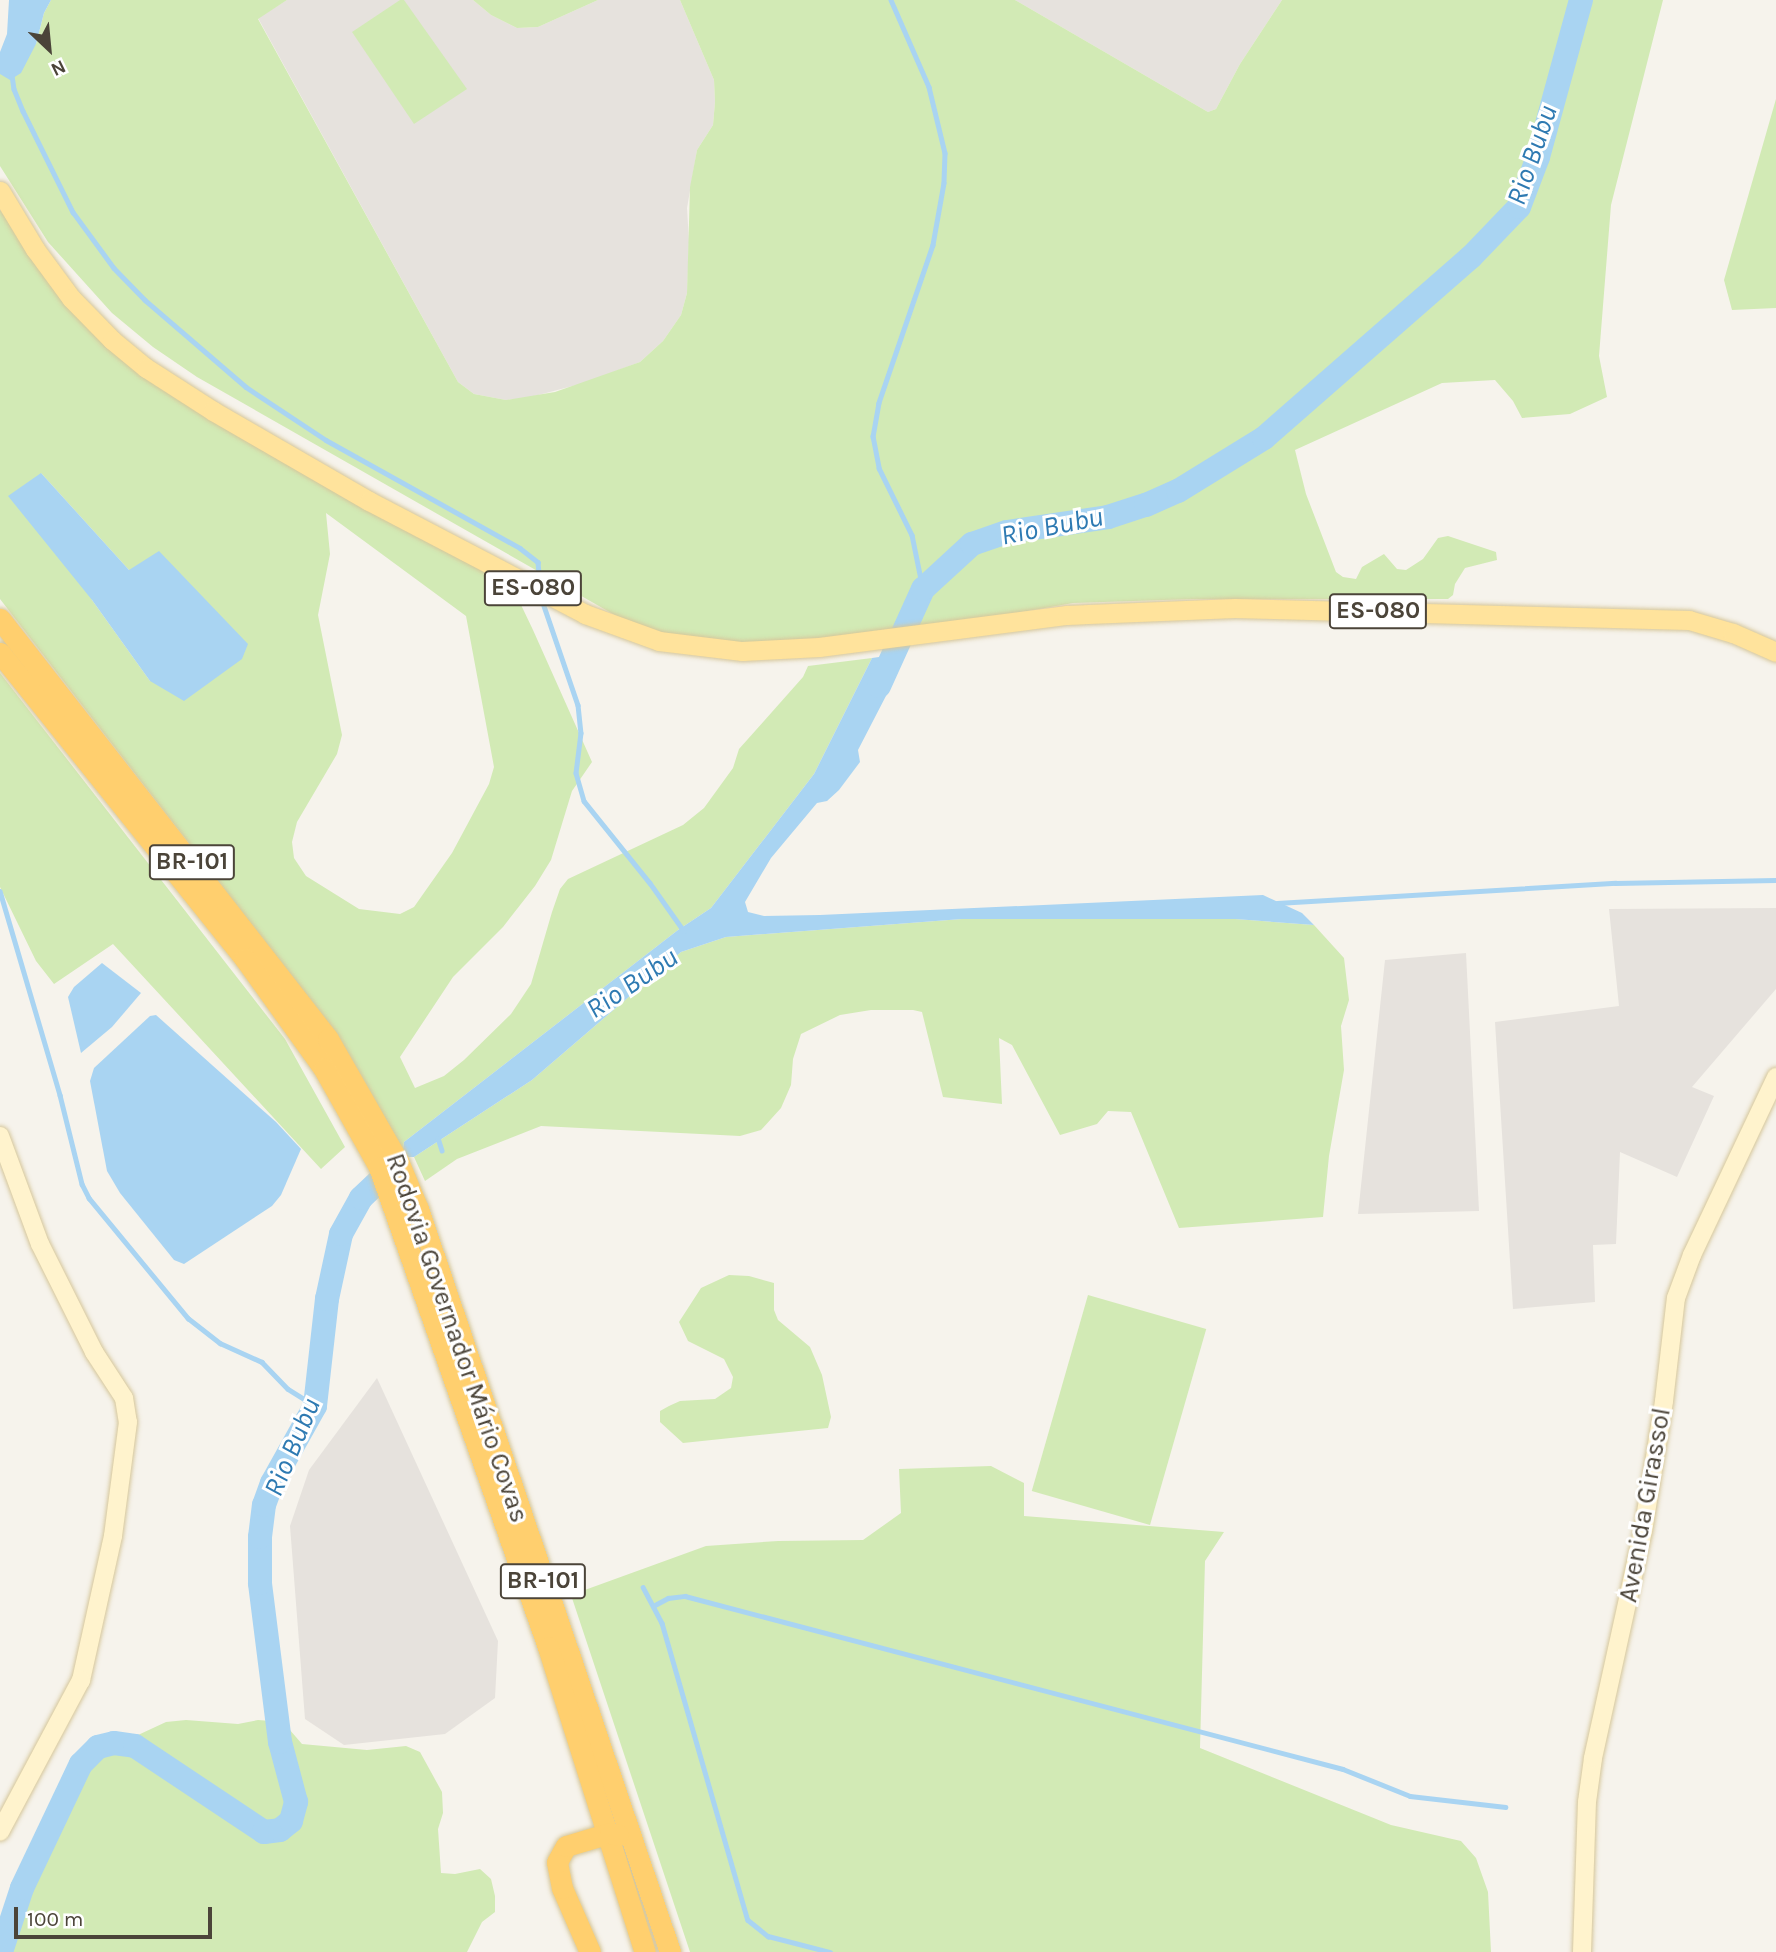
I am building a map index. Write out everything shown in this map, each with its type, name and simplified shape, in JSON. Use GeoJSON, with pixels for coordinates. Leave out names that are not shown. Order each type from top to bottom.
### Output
{"type":"FeatureCollection","features":[{"type":"Feature","properties":{"kind":"highway","name":"Rodovia Governador Mário Covas"},"geometry":{"type":"LineString","coordinates":[[0,619],[328,1039],[408,1213],[670,1952]]}},
{"type":"Feature","properties":{"kind":"highway","name":"Rodovia Governador Mário Covas"},"geometry":{"type":"LineString","coordinates":[[0,653],[245,959],[324,1069],[364,1118]]}},
{"type":"Feature","properties":{"kind":"highway","name":"Rodovia Governador Mário Covas"},"geometry":{"type":"LineString","coordinates":[[408,1213],[645,1952]]}},
{"type":"Feature","properties":{"kind":"highway"},"geometry":{"type":"LineString","coordinates":[[590,1952],[562,1888],[556,1862],[566,1846],[615,1833],[623,1840],[660,1952]]}},
{"type":"Feature","properties":{"kind":"main road","name":"ES-080"},"geometry":{"type":"LineString","coordinates":[[0,191],[35,249],[71,298],[112,340],[191,397],[369,501],[532,587],[586,614],[659,641],[742,651],[881,639],[1128,611],[1249,608],[1511,613],[1689,620],[1733,633],[1776,652]]}},
{"type":"Feature","properties":{"kind":"street","name":"Avenida Girassol"},"geometry":{"type":"LineString","coordinates":[[1582,1952],[1586,1838],[1592,1769],[1643,1531],[1664,1401],[1676,1298],[1692,1255],[1776,1077]]}},
{"type":"Feature","properties":{"kind":"street"},"geometry":{"type":"LineString","coordinates":[[0,1136],[40,1244],[94,1352],[124,1398],[128,1422],[113,1536],[80,1680],[0,1832]]}},
{"type":"Feature","properties":{"kind":"shaded area"},"geometry":{"type":"Polygon","coordinates":[[[287,0],[473,0],[491,15],[517,28],[538,27],[598,0],[680,0],[714,80],[715,102],[713,125],[697,150],[687,208],[687,293],[681,315],[663,341],[640,362],[584,383],[527,398],[506,400],[474,394],[458,382],[258,18],[287,0]]]}},
{"type":"Feature","properties":{"kind":"shaded area"},"geometry":{"type":"Polygon","coordinates":[[[1015,0],[1282,0],[1240,64],[1216,109],[1208,112],[1015,0]]]}},
{"type":"Feature","properties":{"kind":"shaded area"},"geometry":{"type":"Polygon","coordinates":[[[1776,908],[1776,989],[1692,1087],[1714,1096],[1677,1177],[1620,1152],[1616,1244],[1593,1245],[1595,1302],[1513,1309],[1495,1022],[1619,1006],[1609,909],[1776,908]]]}},
{"type":"Feature","properties":{"kind":"shaded area"},"geometry":{"type":"Polygon","coordinates":[[[1466,953],[1479,1211],[1358,1214],[1385,960],[1466,953]]]}},
{"type":"Feature","properties":{"kind":"shaded area"},"geometry":{"type":"Polygon","coordinates":[[[377,1378],[498,1641],[495,1698],[445,1734],[344,1745],[305,1719],[290,1526],[309,1470],[377,1378]]]}},
{"type":"Feature","properties":{"kind":"green space"},"geometry":{"type":"Polygon","coordinates":[[[51,0],[287,0],[258,19],[458,382],[474,394],[506,400],[555,392],[640,362],[663,341],[681,315],[687,293],[690,187],[697,150],[713,125],[715,102],[714,80],[680,0],[1015,0],[1208,112],[1216,109],[1240,64],[1282,0],[1663,0],[1611,205],[1599,356],[1607,397],[1570,414],[1522,418],[1513,401],[1495,380],[1442,383],[1295,450],[1306,494],[1336,572],[1343,577],[1356,579],[1362,567],[1384,554],[1397,569],[1406,570],[1423,559],[1438,538],[1448,536],[1496,552],[1497,560],[1465,568],[1455,584],[1453,595],[1448,599],[1193,599],[1073,603],[873,638],[765,650],[674,637],[620,618],[197,377],[153,347],[112,313],[48,242],[0,166],[0,74],[36,44],[44,13],[51,0]]]}},
{"type":"Feature","properties":{"kind":"green space"},"geometry":{"type":"Polygon","coordinates":[[[404,0],[467,89],[414,124],[352,32],[404,0]]]}},
{"type":"Feature","properties":{"kind":"green space"},"geometry":{"type":"Polygon","coordinates":[[[473,0],[598,0],[538,27],[517,28],[491,15],[473,0]]]}},
{"type":"Feature","properties":{"kind":"green space"},"geometry":{"type":"Polygon","coordinates":[[[1776,99],[1776,308],[1732,310],[1724,280],[1776,99]]]}},
{"type":"Feature","properties":{"kind":"green space"},"geometry":{"type":"Polygon","coordinates":[[[0,210],[91,331],[512,586],[592,762],[572,791],[551,860],[535,886],[503,927],[453,977],[400,1057],[415,1088],[444,1076],[511,1014],[531,984],[560,889],[568,879],[683,825],[704,808],[733,768],[739,749],[803,677],[808,666],[872,658],[814,774],[711,908],[678,930],[404,1142],[402,1157],[225,890],[0,599],[0,210]],[[41,473],[92,600],[150,681],[129,570],[41,473]],[[326,513],[330,554],[318,615],[342,735],[337,754],[297,822],[292,842],[294,858],[306,876],[359,909],[400,914],[414,907],[452,853],[489,784],[494,767],[466,616],[326,513]]]}},
{"type":"Feature","properties":{"kind":"green space"},"geometry":{"type":"Polygon","coordinates":[[[0,673],[285,1039],[345,1147],[321,1169],[113,944],[54,984],[36,961],[0,887],[0,673]]]}},
{"type":"Feature","properties":{"kind":"green space"},"geometry":{"type":"Polygon","coordinates":[[[962,919],[1235,919],[1314,925],[1344,958],[1349,1000],[1341,1026],[1344,1070],[1329,1156],[1323,1217],[1179,1228],[1131,1112],[1108,1111],[1097,1124],[1060,1135],[1012,1045],[999,1038],[1002,1104],[943,1097],[922,1012],[913,1010],[871,1010],[840,1015],[801,1034],[793,1059],[791,1085],[781,1108],[761,1130],[740,1136],[541,1126],[457,1159],[425,1181],[414,1157],[532,1080],[681,952],[726,937],[962,919]]]}},
{"type":"Feature","properties":{"kind":"green space"},"geometry":{"type":"Polygon","coordinates":[[[729,1275],[749,1276],[774,1283],[774,1310],[778,1320],[810,1347],[822,1375],[831,1417],[828,1428],[683,1443],[660,1422],[660,1411],[669,1406],[680,1401],[715,1399],[731,1388],[733,1377],[724,1359],[688,1341],[679,1322],[701,1288],[729,1275]]]}},
{"type":"Feature","properties":{"kind":"green space"},"geometry":{"type":"Polygon","coordinates":[[[1088,1295],[1206,1329],[1150,1525],[1032,1491],[1088,1295]]]}},
{"type":"Feature","properties":{"kind":"green space"},"geometry":{"type":"Polygon","coordinates":[[[991,1466],[1024,1483],[1024,1516],[1224,1532],[1205,1561],[1200,1748],[1391,1825],[1461,1841],[1476,1858],[1488,1892],[1491,1952],[690,1952],[571,1595],[706,1546],[778,1541],[863,1540],[901,1513],[899,1469],[991,1466]]]}},
{"type":"Feature","properties":{"kind":"green space"},"geometry":{"type":"Polygon","coordinates":[[[186,1720],[238,1724],[258,1720],[283,1722],[302,1744],[367,1750],[406,1746],[420,1752],[442,1792],[443,1813],[438,1829],[441,1873],[455,1874],[480,1869],[491,1879],[495,1896],[495,1912],[482,1922],[467,1952],[0,1952],[29,1853],[68,1783],[84,1763],[166,1722],[186,1720]]]}},
{"type":"Feature","properties":{"kind":"water"},"geometry":{"type":"Polygon","coordinates":[[[9,0],[51,0],[44,13],[36,44],[21,73],[10,80],[0,74],[0,52],[7,34],[9,0]]]}},
{"type":"Feature","properties":{"kind":"water"},"geometry":{"type":"Polygon","coordinates":[[[41,473],[129,570],[159,551],[248,644],[242,659],[184,701],[150,681],[92,600],[8,496],[41,473]]]}},
{"type":"Feature","properties":{"kind":"water"},"geometry":{"type":"Polygon","coordinates":[[[900,654],[888,692],[858,750],[860,762],[839,790],[827,801],[817,803],[771,858],[745,902],[748,912],[764,916],[820,915],[1263,895],[1302,913],[1314,925],[1235,919],[962,919],[726,937],[681,952],[532,1080],[414,1157],[402,1157],[404,1142],[678,930],[711,908],[814,774],[872,658],[900,654]]]}},
{"type":"Feature","properties":{"kind":"water"},"geometry":{"type":"Polygon","coordinates":[[[102,963],[141,993],[112,1027],[81,1053],[68,997],[74,987],[102,963]]]}},
{"type":"Feature","properties":{"kind":"water"},"geometry":{"type":"Polygon","coordinates":[[[156,1015],[276,1122],[301,1149],[281,1195],[272,1206],[184,1264],[174,1260],[120,1193],[107,1171],[90,1081],[94,1068],[150,1016],[156,1015]]]}},
{"type":"Feature","properties":{"kind":"waterway"},"geometry":{"type":"LineString","coordinates":[[891,0],[929,87],[945,153],[944,183],[933,245],[879,403],[873,436],[879,468],[912,535],[923,589]]}},
{"type":"Feature","properties":{"kind":"waterway","name":"Rio Bubu"},"geometry":{"type":"LineString","coordinates":[[879,686],[923,589],[972,544],[1007,532],[1108,517],[1178,491],[1264,438],[1471,257],[1519,207],[1538,157],[1581,0]]}},
{"type":"Feature","properties":{"kind":"waterway"},"geometry":{"type":"LineString","coordinates":[[12,75],[14,89],[23,111],[73,212],[114,268],[145,300],[246,387],[326,440],[520,548],[538,562],[540,585]]}},
{"type":"Feature","properties":{"kind":"waterway"},"geometry":{"type":"LineString","coordinates":[[542,600],[578,705],[581,733],[576,773],[584,801],[650,883],[684,931]]}},
{"type":"Feature","properties":{"kind":"waterway"},"geometry":{"type":"LineString","coordinates":[[1277,903],[1615,883],[1776,880]]}},
{"type":"Feature","properties":{"kind":"waterway"},"geometry":{"type":"LineString","coordinates":[[0,891],[60,1095],[82,1184],[89,1198],[188,1318],[220,1343],[262,1362],[288,1389],[315,1406]]}},
{"type":"Feature","properties":{"kind":"waterway"},"geometry":{"type":"LineString","coordinates":[[438,1138],[442,1150]]}},
{"type":"Feature","properties":{"kind":"waterway","name":"Rio Bubu"},"geometry":{"type":"LineString","coordinates":[[1,1952],[22,1888],[81,1764],[98,1747],[114,1743],[135,1746],[264,1832],[280,1830],[291,1821],[296,1802],[280,1742],[260,1583],[260,1537],[264,1505],[272,1483],[315,1406],[327,1299],[341,1234],[361,1198],[397,1164]]}},
{"type":"Feature","properties":{"kind":"waterway"},"geometry":{"type":"LineString","coordinates":[[643,1587],[662,1623],[748,1920],[768,1936],[830,1952]]}},
{"type":"Feature","properties":{"kind":"waterway"},"geometry":{"type":"LineString","coordinates":[[653,1606],[668,1598],[685,1596],[1343,1769],[1410,1796],[1505,1807]]}}]}
